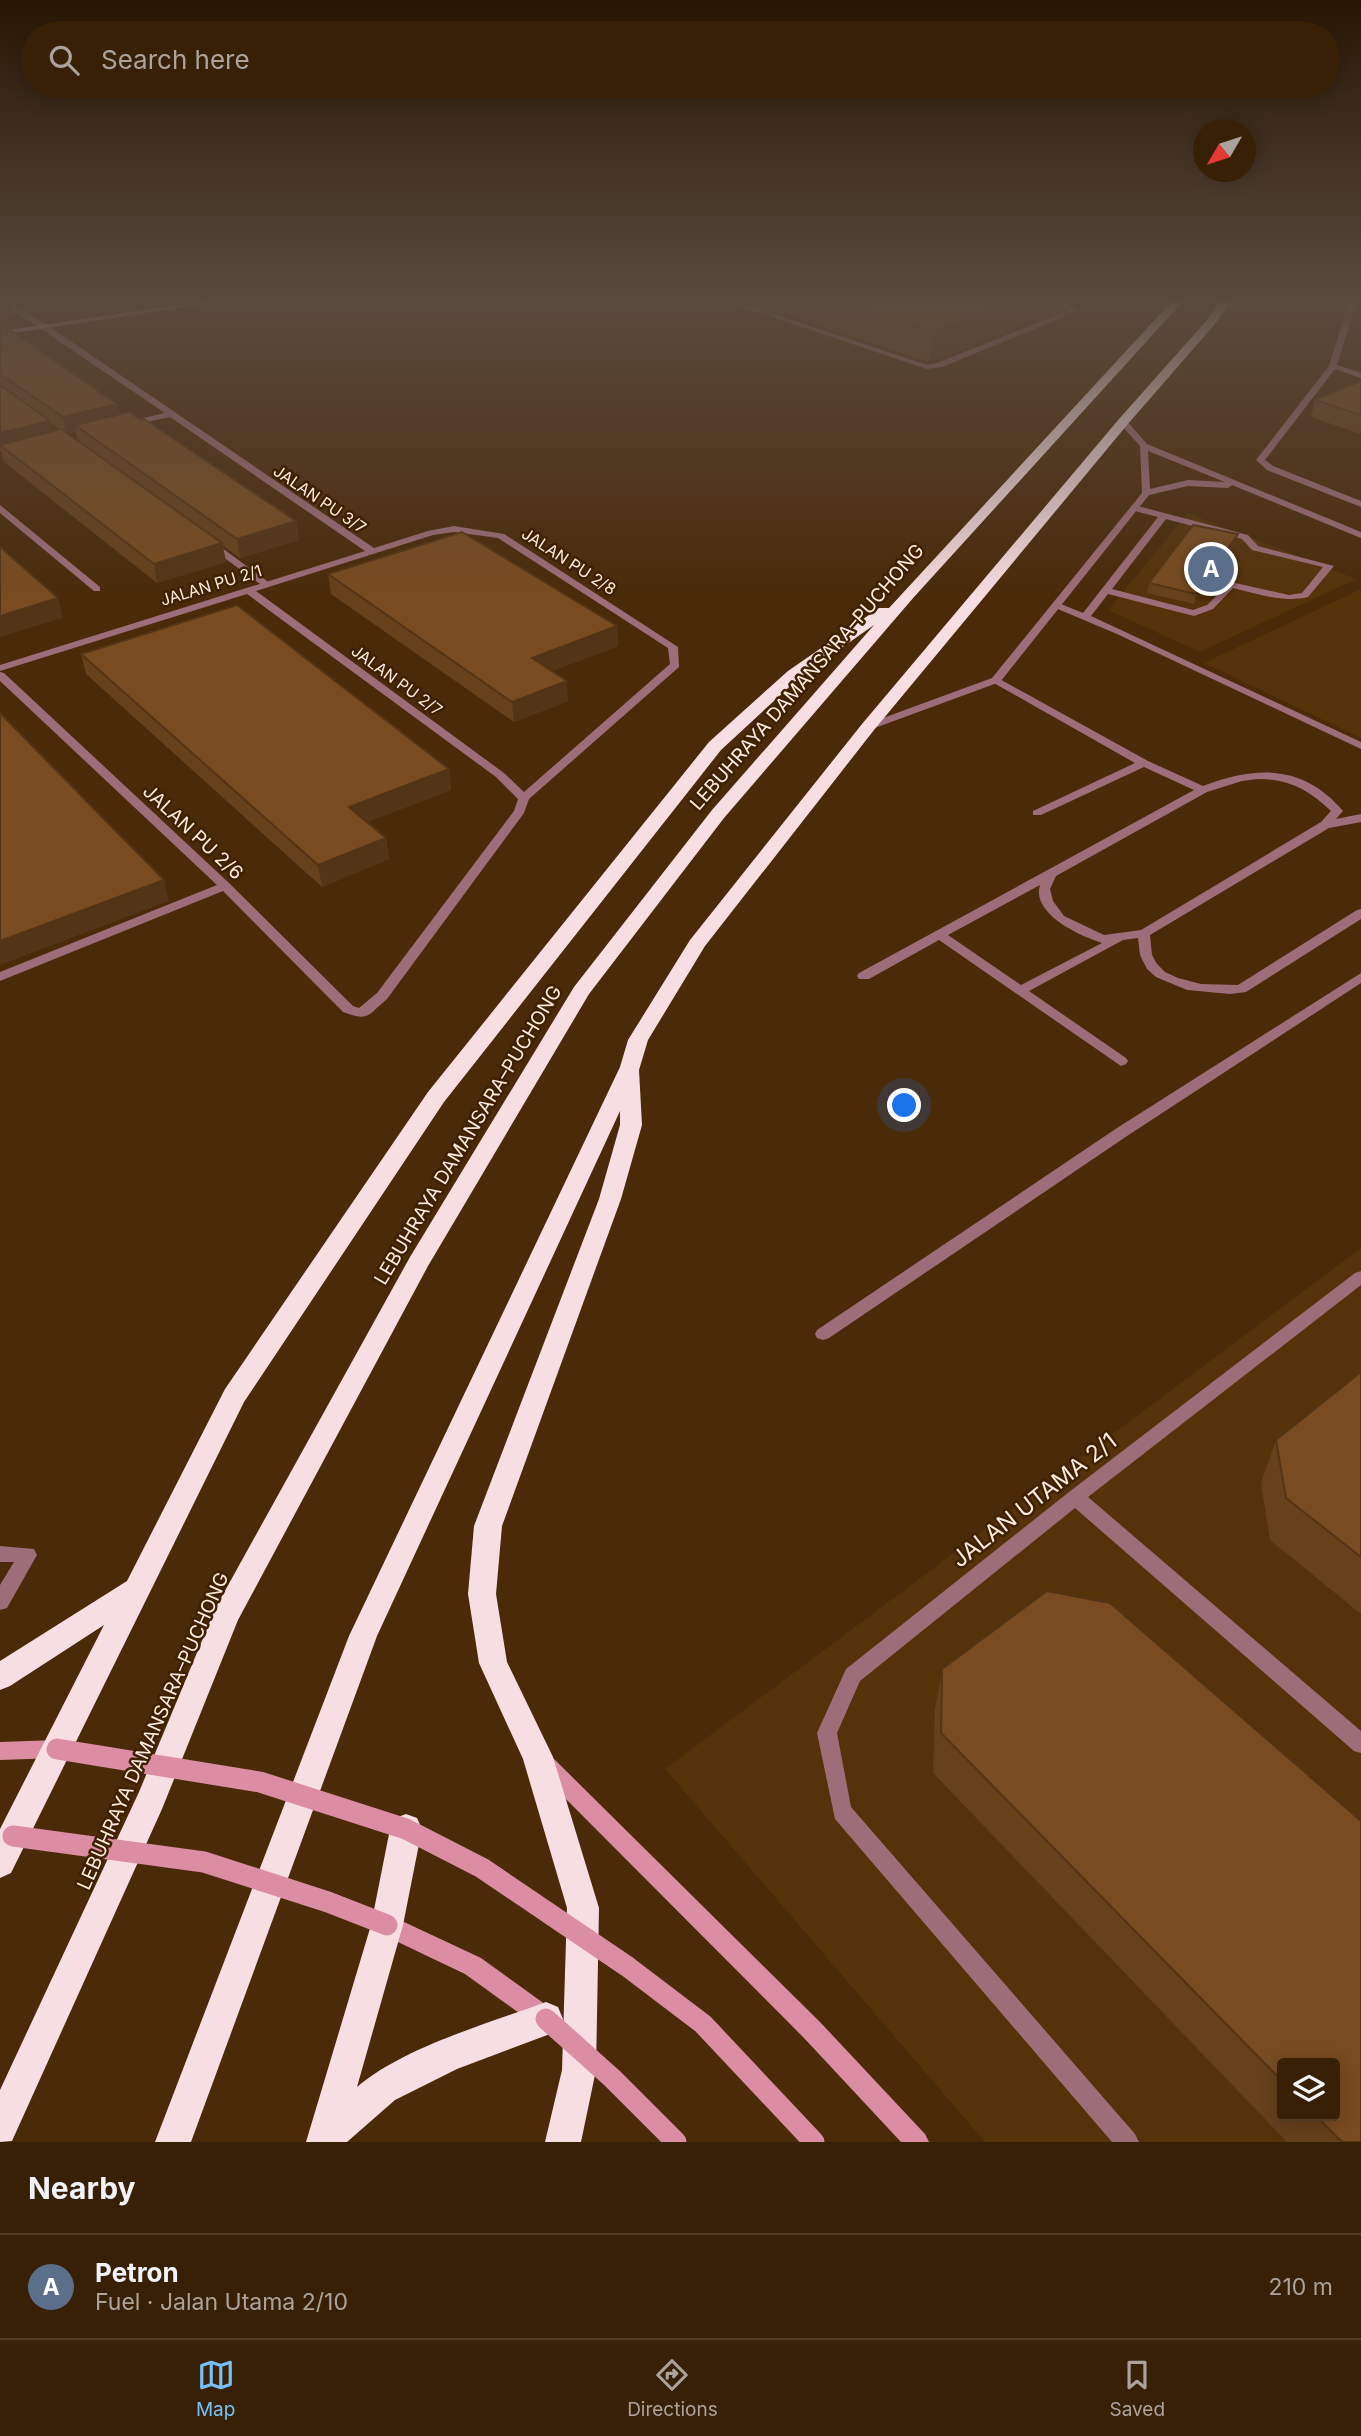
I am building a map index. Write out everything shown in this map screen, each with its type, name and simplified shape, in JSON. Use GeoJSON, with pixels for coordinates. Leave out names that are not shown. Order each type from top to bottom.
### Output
{"type":"FeatureCollection","features":[{"type":"Feature","properties":{"kind":"highway","name":"LEBUHRAYA DAMANSARA–PUCHONG"},"geometry":{"type":"LineString","coordinates":[[0,2129],[151,1799],[226,1616],[418,1262],[581,991],[718,814],[909,594],[1089,398]]}},
{"type":"Feature","properties":{"kind":"highway"},"geometry":{"type":"LineString","coordinates":[[173,2142],[363,1636],[630,1067],[638,1040],[697,944],[868,726],[1144,398]]}},
{"type":"Feature","properties":{"kind":"highway"},"geometry":{"type":"LineString","coordinates":[[4,1845],[57,1749],[234,1396],[436,1097],[715,746],[794,674],[909,594]]}},
{"type":"Feature","properties":{"kind":"highway"},"geometry":{"type":"LineString","coordinates":[[563,2142],[579,2070],[583,1908],[538,1757],[493,1663],[482,1594],[488,1526],[610,1199],[631,1125],[630,1067]]}},
{"type":"Feature","properties":{"kind":"highway"},"geometry":{"type":"LineString","coordinates":[[0,1676],[137,1588]]}},
{"type":"Feature","properties":{"kind":"highway"},"geometry":{"type":"LineString","coordinates":[[325,2140],[387,1925],[406,1829]]}},
{"type":"Feature","properties":{"kind":"highway"},"geometry":{"type":"LineString","coordinates":[[325,2140],[383,2088],[449,2055],[547,2019]]}},
{"type":"Feature","properties":{"kind":"main road"},"geometry":{"type":"LineString","coordinates":[[0,1751],[57,1749],[260,1782],[406,1829],[482,1868],[547,1910],[692,2016],[814,2142]]}},
{"type":"Feature","properties":{"kind":"main road"},"geometry":{"type":"LineString","coordinates":[[538,1757],[812,2030],[917,2142]]}},
{"type":"Feature","properties":{"kind":"main road"},"geometry":{"type":"LineString","coordinates":[[4,1845],[204,1861],[328,1902],[387,1925],[473,1966],[547,2019],[612,2078],[676,2142]]}},
{"type":"Feature","properties":{"kind":"street","name":"JALAN PU 3/7"},"geometry":{"type":"LineString","coordinates":[[148,398],[372,551]]}},
{"type":"Feature","properties":{"kind":"street"},"geometry":{"type":"LineString","coordinates":[[1308,398],[1260,460],[1270,468],[1358,501]]}},
{"type":"Feature","properties":{"kind":"street"},"geometry":{"type":"LineString","coordinates":[[120,427],[171,414]]}},
{"type":"Feature","properties":{"kind":"street"},"geometry":{"type":"LineString","coordinates":[[1123,422],[1144,446],[1361,535]]}},
{"type":"Feature","properties":{"kind":"street"},"geometry":{"type":"LineString","coordinates":[[1144,446],[1146,494]]}},
{"type":"Feature","properties":{"kind":"street"},"geometry":{"type":"LineString","coordinates":[[868,726],[996,680],[1146,494],[1188,482],[1244,487]]}},
{"type":"Feature","properties":{"kind":"street"},"geometry":{"type":"LineString","coordinates":[[0,508],[97,589]]}},
{"type":"Feature","properties":{"kind":"street"},"geometry":{"type":"LineString","coordinates":[[1104,590],[1194,612],[1210,607],[1231,585],[1289,598],[1305,595],[1329,566],[1255,548],[1245,537],[1134,508]]}},
{"type":"Feature","properties":{"kind":"street"},"geometry":{"type":"LineString","coordinates":[[1085,617],[1164,516]]}},
{"type":"Feature","properties":{"kind":"street","name":"JALAN PU 2/8"},"geometry":{"type":"LineString","coordinates":[[431,533],[454,529],[501,536],[673,647],[675,665],[524,798]]}},
{"type":"Feature","properties":{"kind":"street","name":"JALAN PU 2/1"},"geometry":{"type":"LineString","coordinates":[[0,668],[431,533]]}},
{"type":"Feature","properties":{"kind":"street"},"geometry":{"type":"LineString","coordinates":[[203,538],[266,584]]}},
{"type":"Feature","properties":{"kind":"street","name":"JALAN PU 2/7"},"geometry":{"type":"LineString","coordinates":[[248,590],[500,775],[524,798]]}},
{"type":"Feature","properties":{"kind":"street"},"geometry":{"type":"LineString","coordinates":[[1056,605],[1361,746]]}},
{"type":"Feature","properties":{"kind":"street","name":"JALAN PU 2/6"},"geometry":{"type":"LineString","coordinates":[[0,676],[225,886],[348,1009],[361,1014],[382,996],[520,811],[524,798]]}},
{"type":"Feature","properties":{"kind":"street"},"geometry":{"type":"LineString","coordinates":[[996,680],[1144,763],[1203,790]]}},
{"type":"Feature","properties":{"kind":"street"},"geometry":{"type":"LineString","coordinates":[[1037,813],[1144,763]]}},
{"type":"Feature","properties":{"kind":"street"},"geometry":{"type":"LineString","coordinates":[[864,976],[1203,790],[1232,778],[1264,772],[1279,775],[1304,784],[1324,797],[1337,811],[1325,825],[1144,933],[1102,939],[1060,919],[1047,901],[1044,889],[1049,876]]}},
{"type":"Feature","properties":{"kind":"street"},"geometry":{"type":"LineString","coordinates":[[1325,825],[1361,818]]}},
{"type":"Feature","properties":{"kind":"street"},"geometry":{"type":"LineString","coordinates":[[0,977],[225,886]]}},
{"type":"Feature","properties":{"kind":"street"},"geometry":{"type":"LineString","coordinates":[[1144,933],[1146,957],[1158,973],[1187,986],[1221,992],[1241,989],[1361,913]]}},
{"type":"Feature","properties":{"kind":"street"},"geometry":{"type":"LineString","coordinates":[[940,935],[1121,1061]]}},
{"type":"Feature","properties":{"kind":"street"},"geometry":{"type":"LineString","coordinates":[[1019,991],[1125,936]]}},
{"type":"Feature","properties":{"kind":"street"},"geometry":{"type":"LineString","coordinates":[[823,1334],[1122,1132],[1361,977]]}},
{"type":"Feature","properties":{"kind":"street","name":"JALAN UTAMA 2/1"},"geometry":{"type":"LineString","coordinates":[[1127,2142],[842,1812],[827,1733],[853,1675],[1075,1497],[1361,1277]]}},
{"type":"Feature","properties":{"kind":"street"},"geometry":{"type":"LineString","coordinates":[[1075,1497],[1361,1744]]}},
{"type":"Feature","properties":{"kind":"street"},"geometry":{"type":"LineString","coordinates":[[0,1554],[28,1555],[0,1602]]}},
{"type":"Feature","properties":{"kind":"shaded area"},"geometry":{"type":"Polygon","coordinates":[[[1188,513],[1356,579],[1200,652],[1108,610],[1188,513]]]}},
{"type":"Feature","properties":{"kind":"shaded area"},"geometry":{"type":"Polygon","coordinates":[[[1361,589],[1361,738],[1204,663],[1361,589]]]}},
{"type":"Feature","properties":{"kind":"shaded area"},"geometry":{"type":"Polygon","coordinates":[[[1361,1248],[1361,2142],[985,2142],[665,1769],[1361,1248]]]}},
{"type":"Feature","properties":{"kind":"building"},"geometry":{"type":"Polygon","coordinates":[[[0,398],[18,398],[50,421],[0,433],[0,398]]]}},
{"type":"Feature","properties":{"kind":"building"},"geometry":{"type":"Polygon","coordinates":[[[35,398],[108,398],[117,404],[63,417],[35,398]]]}},
{"type":"Feature","properties":{"kind":"building"},"geometry":{"type":"Polygon","coordinates":[[[1361,398],[1361,415],[1315,400],[1361,398]]]}},
{"type":"Feature","properties":{"kind":"building"},"geometry":{"type":"Polygon","coordinates":[[[129,412],[141,420],[144,419],[296,521],[237,539],[75,425],[129,412]]]}},
{"type":"Feature","properties":{"kind":"building"},"geometry":{"type":"Polygon","coordinates":[[[61,429],[222,543],[154,564],[0,445],[61,429]]]}},
{"type":"Feature","properties":{"kind":"building"},"geometry":{"type":"Polygon","coordinates":[[[1193,525],[1238,534],[1196,594],[1149,583],[1193,525]]]}},
{"type":"Feature","properties":{"kind":"building"},"geometry":{"type":"Polygon","coordinates":[[[462,532],[617,626],[532,658],[567,681],[512,702],[328,574],[462,532]]]}},
{"type":"Feature","properties":{"kind":"building"},"geometry":{"type":"Polygon","coordinates":[[[0,547],[58,598],[0,616],[0,547]]]}},
{"type":"Feature","properties":{"kind":"building"},"geometry":{"type":"Polygon","coordinates":[[[237,605],[449,769],[349,807],[386,838],[318,865],[81,654],[237,605]]]}},
{"type":"Feature","properties":{"kind":"building"},"geometry":{"type":"Polygon","coordinates":[[[0,713],[164,880],[0,941],[0,713]]]}},
{"type":"Feature","properties":{"kind":"building"},"geometry":{"type":"Polygon","coordinates":[[[1361,1372],[1361,1557],[1286,1498],[1276,1440],[1361,1372]]]}},
{"type":"Feature","properties":{"kind":"building"},"geometry":{"type":"Polygon","coordinates":[[[1047,1591],[1110,1603],[1361,1821],[1361,2142],[1342,2142],[1321,2121],[1340,2121],[1340,2058],[1277,2058],[1277,2076],[941,1733],[942,1669],[1047,1591]]]}},
{"type":"Feature","properties":{"kind":"place","name":"Petron"},"geometry":{"type":"Point","coordinates":[1211,569]}}]}
